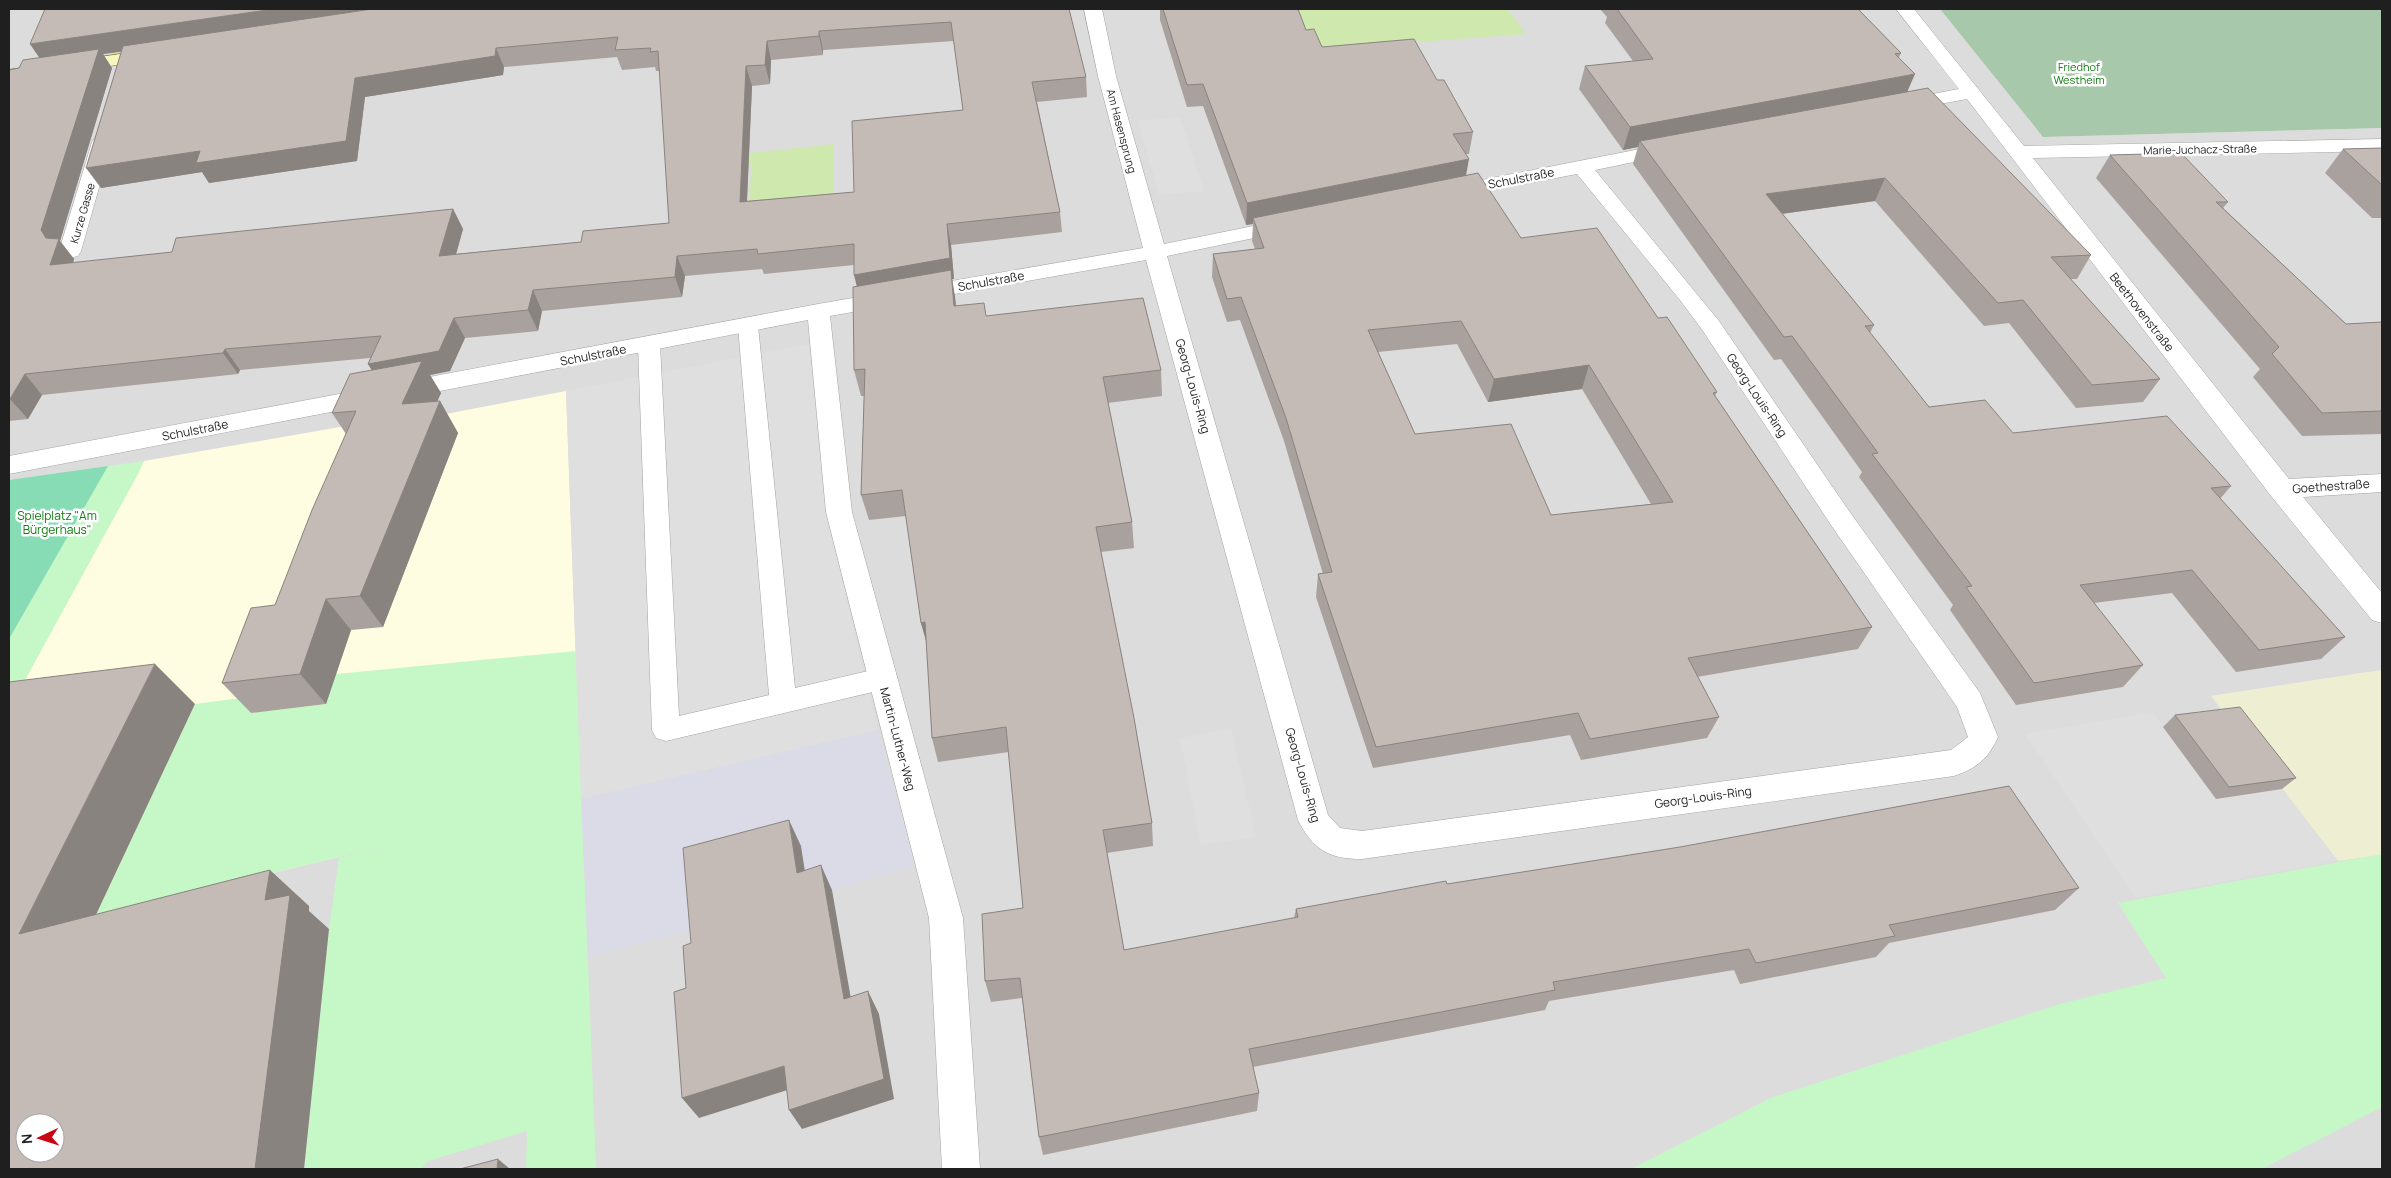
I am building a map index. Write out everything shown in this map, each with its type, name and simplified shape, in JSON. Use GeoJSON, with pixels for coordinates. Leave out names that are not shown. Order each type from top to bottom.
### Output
{"type":"FeatureCollection","features":[{"type":"Feature","properties":{"kind":"main road"},"geometry":{"type":"LineString","coordinates":[[9,76],[174,51]]}},
{"type":"Feature","properties":{"kind":"street","name":"Am Hasensprung"},"geometry":{"type":"LineString","coordinates":[[1093,9],[1107,76],[1155,252]]}},
{"type":"Feature","properties":{"kind":"street","name":"Beethovenstraße"},"geometry":{"type":"LineString","coordinates":[[1905,9],[1972,92],[2280,489],[2382,612]]}},
{"type":"Feature","properties":{"kind":"street"},"geometry":{"type":"LineString","coordinates":[[121,79],[126,59]]}},
{"type":"Feature","properties":{"kind":"street"},"geometry":{"type":"LineString","coordinates":[[1878,110],[1972,92]]}},
{"type":"Feature","properties":{"kind":"street","name":"Kurze Gasse"},"geometry":{"type":"LineString","coordinates":[[70,252],[107,125]]}},
{"type":"Feature","properties":{"kind":"street","name":"Schulstraße"},"geometry":{"type":"LineString","coordinates":[[1432,196],[1694,144]]}},
{"type":"Feature","properties":{"kind":"street","name":"Marie-Juchacz-Straße"},"geometry":{"type":"LineString","coordinates":[[2018,152],[2382,145]]}},
{"type":"Feature","properties":{"kind":"street","name":"Georg-Louis-Ring"},"geometry":{"type":"LineString","coordinates":[[1155,252],[1314,820],[1322,834],[1329,839],[1339,845],[1362,845],[1954,763],[1969,758],[1979,748],[1983,737],[1970,702],[1840,518],[1694,303],[1581,166]]}},
{"type":"Feature","properties":{"kind":"street","name":"Schulstraße"},"geometry":{"type":"LineString","coordinates":[[9,465],[748,326],[818,311],[1155,252],[1307,221]]}},
{"type":"Feature","properties":{"kind":"street","name":"Martin-Luther-Weg"},"geometry":{"type":"LineString","coordinates":[[818,311],[839,512],[881,678],[946,918],[961,1169]]}},
{"type":"Feature","properties":{"kind":"street","name":"Goethestraße"},"geometry":{"type":"LineString","coordinates":[[2280,489],[2382,483]]}},
{"type":"Feature","properties":{"kind":"lane"},"geometry":{"type":"LineString","coordinates":[[748,326],[783,703]]}},
{"type":"Feature","properties":{"kind":"lane"},"geometry":{"type":"LineString","coordinates":[[649,344],[666,730],[881,678]]}},
{"type":"Feature","properties":{"kind":"shaded area"},"geometry":{"type":"Polygon","coordinates":[[[9,9],[1295,9],[1525,34],[1508,9],[1940,9],[2043,137],[2382,128],[2382,670],[2211,696],[2382,855],[2382,1169],[9,1169],[9,9]]]}},
{"type":"Feature","properties":{"kind":"shaded area"},"geometry":{"type":"Polygon","coordinates":[[[1180,117],[1204,191],[1159,195],[1138,121],[1180,117]]]}},
{"type":"Feature","properties":{"kind":"shaded area"},"geometry":{"type":"Polygon","coordinates":[[[809,344],[826,514],[878,730],[581,799],[566,391],[809,344]]]}},
{"type":"Feature","properties":{"kind":"shaded area"},"geometry":{"type":"Polygon","coordinates":[[[566,391],[581,799],[96,915],[9,709],[144,461],[363,423],[430,417],[566,391]]]}},
{"type":"Feature","properties":{"kind":"shaded area"},"geometry":{"type":"Polygon","coordinates":[[[2152,712],[2216,799],[2282,789],[2338,861],[2136,898],[2025,734],[2152,712]]]}},
{"type":"Feature","properties":{"kind":"shaded area"},"geometry":{"type":"Polygon","coordinates":[[[1231,729],[1256,837],[1201,845],[1180,738],[1231,729]]]}},
{"type":"Feature","properties":{"kind":"shaded area"},"geometry":{"type":"Polygon","coordinates":[[[878,730],[915,866],[703,927],[588,957],[581,799],[878,730]]]}},
{"type":"Feature","properties":{"kind":"green space"},"geometry":{"type":"Polygon","coordinates":[[[1295,9],[1508,9],[1526,34],[1311,50],[1295,9]]]}},
{"type":"Feature","properties":{"kind":"green space","name":"Friedhof Westheim"},"geometry":{"type":"Polygon","coordinates":[[[1940,9],[2382,9],[2382,128],[2043,137],[1940,9]]]}},
{"type":"Feature","properties":{"kind":"green space"},"geometry":{"type":"Polygon","coordinates":[[[833,144],[834,204],[747,213],[752,166],[741,167],[741,154],[833,144]]]}},
{"type":"Feature","properties":{"kind":"green space","name":"Spielplatz \"Am Bürgerhaus\""},"geometry":{"type":"Polygon","coordinates":[[[144,461],[138,474],[9,709],[9,480],[144,461]]]}},
{"type":"Feature","properties":{"kind":"green space"},"geometry":{"type":"Polygon","coordinates":[[[108,466],[9,639],[9,480],[108,466]]]}},
{"type":"Feature","properties":{"kind":"green space"},"geometry":{"type":"Polygon","coordinates":[[[576,651],[596,1169],[526,1169],[527,1131],[428,1161],[421,1169],[304,1169],[329,929],[339,858],[402,842],[96,915],[195,704],[256,696],[250,713],[326,704],[336,674],[576,651]]]}},
{"type":"Feature","properties":{"kind":"green space"},"geometry":{"type":"Polygon","coordinates":[[[2382,670],[2382,855],[2338,861],[2211,696],[2382,670]]]}},
{"type":"Feature","properties":{"kind":"green space"},"geometry":{"type":"Polygon","coordinates":[[[2382,854],[2382,1107],[2262,1169],[1631,1169],[1773,1097],[2060,1004],[2166,978],[2118,903],[2382,854]]]}},
{"type":"Feature","properties":{"kind":"building"},"geometry":{"type":"Polygon","coordinates":[[[45,9],[274,9],[30,44],[45,9]]]}},
{"type":"Feature","properties":{"kind":"building"},"geometry":{"type":"Polygon","coordinates":[[[372,9],[1069,9],[1086,77],[1032,82],[1060,212],[947,224],[950,258],[854,275],[854,244],[758,254],[757,249],[677,256],[675,277],[533,290],[528,310],[454,318],[439,351],[368,364],[381,336],[225,349],[223,353],[25,374],[9,399],[9,70],[19,68],[23,60],[99,49],[41,230],[46,238],[59,239],[50,265],[172,252],[176,238],[453,209],[439,256],[581,242],[583,231],[669,223],[658,51],[650,52],[651,48],[615,50],[618,37],[496,48],[495,56],[355,78],[346,141],[196,163],[200,151],[86,168],[123,46],[372,9]],[[951,22],[819,31],[819,36],[767,41],[765,65],[746,66],[740,202],[854,192],[852,121],[963,110],[951,22]]]}},
{"type":"Feature","properties":{"kind":"building"},"geometry":{"type":"Polygon","coordinates":[[[1163,9],[1298,9],[1306,30],[1314,29],[1322,47],[1414,39],[1437,80],[1444,80],[1473,132],[1453,134],[1469,159],[1247,203],[1203,84],[1187,85],[1163,9]]]}},
{"type":"Feature","properties":{"kind":"building"},"geometry":{"type":"Polygon","coordinates":[[[1617,9],[1858,9],[1901,53],[1895,54],[1915,74],[1630,127],[1585,66],[1653,59],[1617,9]]]}},
{"type":"Feature","properties":{"kind":"building"},"geometry":{"type":"Polygon","coordinates":[[[1928,88],[2091,255],[2051,257],[2160,379],[2092,385],[2023,300],[1998,303],[1885,178],[1766,194],[1874,325],[1865,326],[1929,407],[1985,400],[2013,433],[2167,416],[2231,486],[2211,488],[2345,637],[2259,650],[2192,570],[2080,585],[2143,665],[2034,683],[1966,587],[1972,586],[1872,454],[1878,453],[1792,336],[1784,337],[1640,141],[1928,88]]]}},
{"type":"Feature","properties":{"kind":"building"},"geometry":{"type":"Polygon","coordinates":[[[2382,148],[2382,185],[2343,149],[2382,148]]]}},
{"type":"Feature","properties":{"kind":"building"},"geometry":{"type":"Polygon","coordinates":[[[2181,153],[2228,202],[2216,202],[2346,324],[2382,322],[2382,411],[2322,413],[2272,354],[2279,347],[2110,155],[2181,153]]]}},
{"type":"Feature","properties":{"kind":"building"},"geometry":{"type":"Polygon","coordinates":[[[1478,173],[1521,238],[1597,228],[1658,318],[1667,317],[1717,392],[1713,393],[1872,627],[1688,658],[1719,717],[1590,739],[1578,713],[1376,747],[1318,574],[1332,572],[1286,418],[1241,297],[1227,299],[1213,254],[1264,248],[1253,218],[1478,173]],[[1461,321],[1368,330],[1415,434],[1511,424],[1551,515],[1673,502],[1589,365],[1494,379],[1461,321]]]}},
{"type":"Feature","properties":{"kind":"building"},"geometry":{"type":"Polygon","coordinates":[[[951,270],[954,306],[984,303],[986,316],[1143,298],[1161,370],[1103,377],[1132,522],[1096,527],[1134,718],[1152,823],[1103,830],[1124,950],[1298,917],[1296,909],[1446,881],[1447,884],[1680,847],[2009,786],[2079,888],[1889,925],[1895,936],[1756,963],[1749,949],[1553,982],[1555,990],[1249,1049],[1259,1093],[1039,1137],[1020,978],[985,981],[982,914],[1023,908],[1006,727],[932,738],[925,622],[921,623],[902,490],[861,495],[865,369],[854,370],[853,287],[951,270]]]}},
{"type":"Feature","properties":{"kind":"building"},"geometry":{"type":"Polygon","coordinates":[[[422,361],[402,404],[440,401],[360,596],[326,599],[300,674],[222,683],[251,608],[275,605],[312,510],[356,411],[332,413],[350,374],[422,361]]]}},
{"type":"Feature","properties":{"kind":"building"},"geometry":{"type":"Polygon","coordinates":[[[155,664],[19,934],[270,870],[265,900],[290,895],[255,1169],[9,1169],[9,682],[155,664]]]}},
{"type":"Feature","properties":{"kind":"building"},"geometry":{"type":"Polygon","coordinates":[[[2240,707],[2296,778],[2229,787],[2175,715],[2240,707]]]}},
{"type":"Feature","properties":{"kind":"building"},"geometry":{"type":"Polygon","coordinates":[[[789,820],[797,873],[821,865],[844,999],[868,991],[884,1079],[789,1110],[784,1066],[682,1098],[674,992],[686,988],[683,946],[691,943],[683,848],[789,820]]]}},
{"type":"Feature","properties":{"kind":"building"},"geometry":{"type":"Polygon","coordinates":[[[498,1159],[497,1169],[460,1169],[498,1159]]]}}]}
